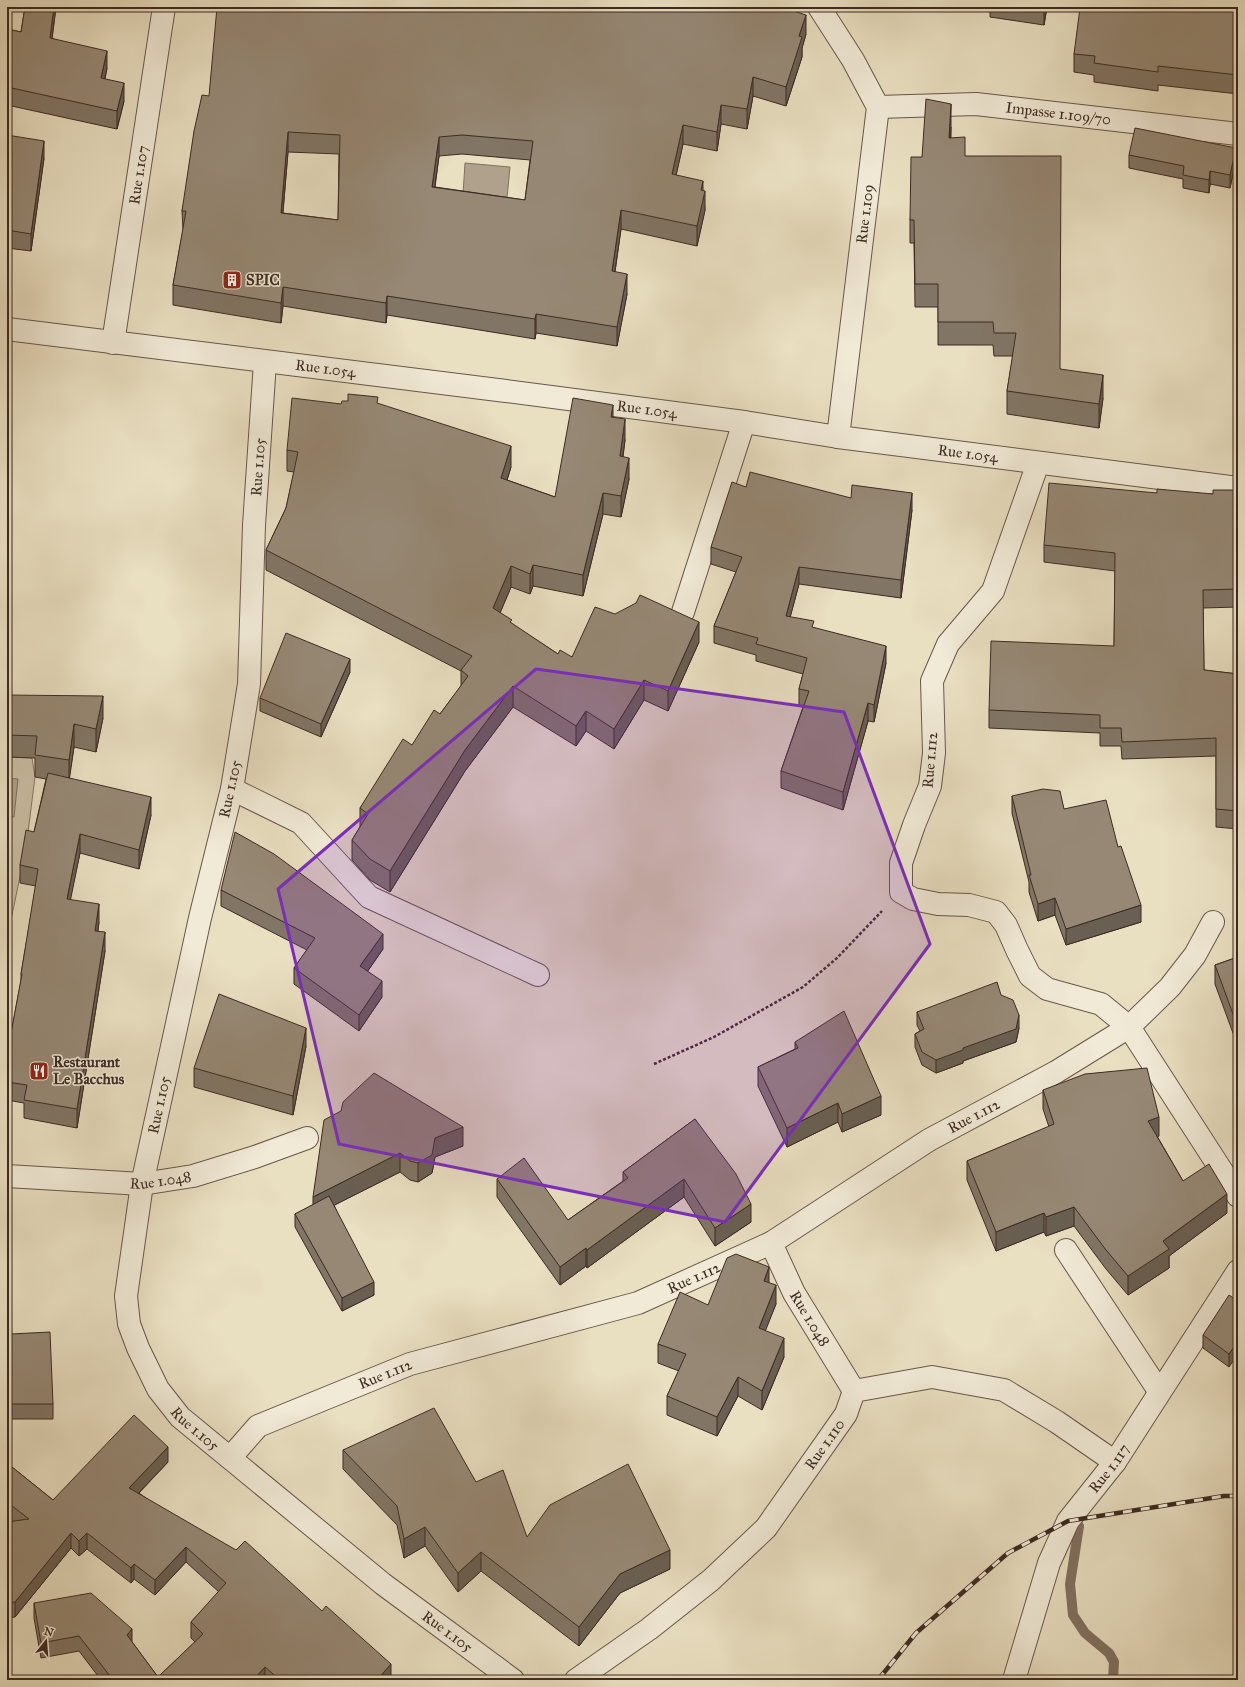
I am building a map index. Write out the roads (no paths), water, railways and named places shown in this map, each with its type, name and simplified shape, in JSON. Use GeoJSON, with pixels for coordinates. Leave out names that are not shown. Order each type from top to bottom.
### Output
{"type":"FeatureCollection","features":[{"type":"Feature","properties":{"kind":"street","name":"Rue 1.107"},"geometry":{"type":"LineString","coordinates":[[113,342],[164,7]]}},
{"type":"Feature","properties":{"kind":"street"},"geometry":{"type":"LineString","coordinates":[[820,7],[853,60],[878,107]]}},
{"type":"Feature","properties":{"kind":"street","name":"Impasse 1.109/70"},"geometry":{"type":"LineString","coordinates":[[878,107],[976,104],[1238,134]]}},
{"type":"Feature","properties":{"kind":"street","name":"Rue 1.109"},"geometry":{"type":"LineString","coordinates":[[838,437],[878,107]]}},
{"type":"Feature","properties":{"kind":"street","name":"Rue 1.054"},"geometry":{"type":"LineString","coordinates":[[7,329],[506,391],[744,422],[838,437],[1238,488]]}},
{"type":"Feature","properties":{"kind":"street","name":"Rue 1.105"},"geometry":{"type":"LineString","coordinates":[[265,362],[254,525],[249,684],[232,789],[200,918],[142,1184],[126,1296],[129,1324],[138,1348],[158,1389],[180,1417],[383,1584],[513,1680]]}},
{"type":"Feature","properties":{"kind":"street"},"geometry":{"type":"LineString","coordinates":[[684,612],[744,422]]}},
{"type":"Feature","properties":{"kind":"street","name":"Rue 1.112"},"geometry":{"type":"LineString","coordinates":[[1038,463],[993,591],[948,644],[932,681],[934,753],[930,786],[900,863],[901,892],[913,899],[938,904],[969,905],[996,912],[1006,925],[1016,950],[1030,976],[1047,989],[1101,1004],[1130,1027]]}},
{"type":"Feature","properties":{"kind":"street"},"geometry":{"type":"LineString","coordinates":[[232,789],[300,823],[369,897],[538,975]]}},
{"type":"Feature","properties":{"kind":"street","name":"Rue 1.112"},"geometry":{"type":"LineString","coordinates":[[230,1458],[258,1426],[410,1364],[638,1303],[771,1243],[929,1140],[1056,1072],[1130,1027],[1170,987],[1195,955],[1213,922]]}},
{"type":"Feature","properties":{"kind":"street"},"geometry":{"type":"LineString","coordinates":[[1130,1027],[1238,1196]]}},
{"type":"Feature","properties":{"kind":"street","name":"Rue 1.048"},"geometry":{"type":"LineString","coordinates":[[7,1176],[142,1184],[192,1176],[255,1157],[307,1138]]}},
{"type":"Feature","properties":{"kind":"street","name":"Rue 1.048"},"geometry":{"type":"LineString","coordinates":[[771,1243],[794,1293],[854,1390]]}},
{"type":"Feature","properties":{"kind":"street"},"geometry":{"type":"LineString","coordinates":[[1066,1250],[1160,1391]]}},
{"type":"Feature","properties":{"kind":"street","name":"Rue 1.117"},"geometry":{"type":"LineString","coordinates":[[1014,1680],[1049,1563],[1068,1521],[1115,1462],[1238,1271]]}},
{"type":"Feature","properties":{"kind":"street"},"geometry":{"type":"LineString","coordinates":[[854,1390],[932,1377],[1004,1390],[1057,1422],[1115,1462]]}},
{"type":"Feature","properties":{"kind":"street","name":"Rue 1.110"},"geometry":{"type":"LineString","coordinates":[[576,1680],[649,1629],[710,1580],[766,1528],[846,1414],[854,1390]]}},
{"type":"Feature","properties":{"kind":"waterway"},"geometry":{"type":"LineString","coordinates":[[1079,1526],[1070,1584],[1073,1615],[1085,1633],[1109,1653],[1114,1662],[1113,1680]]}},
{"type":"Feature","properties":{"kind":"railway"},"geometry":{"type":"LineString","coordinates":[[878,1680],[916,1633],[1008,1553],[1068,1521],[1224,1496],[1238,1496]]}},
{"type":"Feature","properties":{"kind":"place","name":"SPIC"},"geometry":{"type":"Point","coordinates":[232,280]}},
{"type":"Feature","properties":{"kind":"place","name":"Restaurant Le Bacchus"},"geometry":{"type":"Point","coordinates":[39,1071]}}]}
